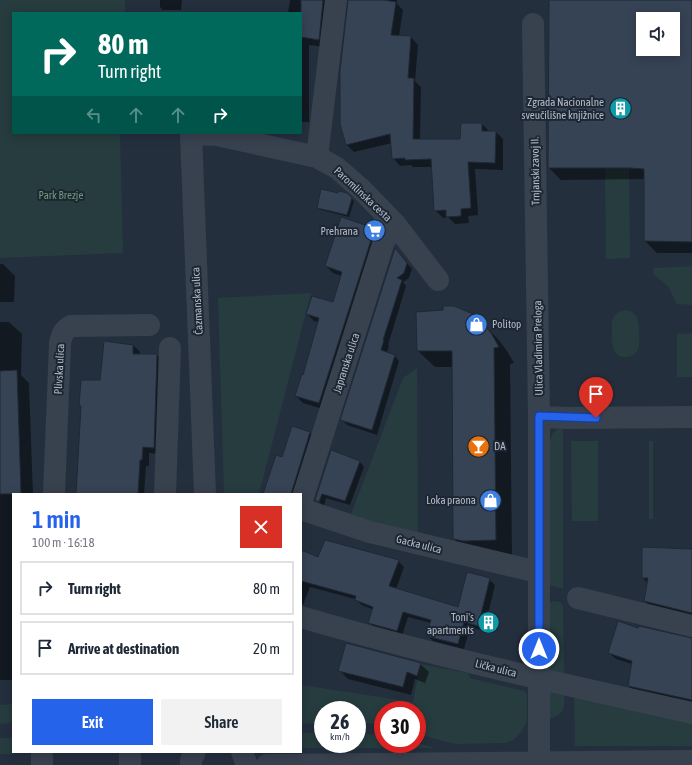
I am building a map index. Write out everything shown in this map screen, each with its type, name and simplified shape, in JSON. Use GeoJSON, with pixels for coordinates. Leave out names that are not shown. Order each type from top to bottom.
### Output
{"type":"FeatureCollection","features":[{"type":"Feature","properties":{"kind":"street"},"geometry":{"type":"LineString","coordinates":[[318,157],[336,0]]}},
{"type":"Feature","properties":{"kind":"street","name":"Trnjanski zavoj II."},"geometry":{"type":"LineString","coordinates":[[534,24],[537,270]]}},
{"type":"Feature","properties":{"kind":"street","name":"Čazmanska ulica"},"geometry":{"type":"LineString","coordinates":[[205,493],[191,134],[218,136]]}},
{"type":"Feature","properties":{"kind":"street","name":"Paromlinska cesta"},"geometry":{"type":"LineString","coordinates":[[218,136],[318,157],[337,168],[361,189],[395,224],[438,280]]}},
{"type":"Feature","properties":{"kind":"street","name":"Japranska ulica"},"geometry":{"type":"LineString","coordinates":[[302,500],[384,241],[395,224]]}},
{"type":"Feature","properties":{"kind":"street","name":"Ulica Vladimira Preloga"},"geometry":{"type":"LineString","coordinates":[[537,270],[539,416],[539,762]]}},
{"type":"Feature","properties":{"kind":"street","name":"Plivska ulica"},"geometry":{"type":"LineString","coordinates":[[54,493],[60,343],[62,334],[71,326],[149,325]]}},
{"type":"Feature","properties":{"kind":"street"},"geometry":{"type":"LineString","coordinates":[[165,493],[170,348]]}},
{"type":"Feature","properties":{"kind":"street"},"geometry":{"type":"LineString","coordinates":[[539,416],[567,418],[692,417]]}},
{"type":"Feature","properties":{"kind":"street","name":"Gacka ulica"},"geometry":{"type":"LineString","coordinates":[[302,509],[370,532],[538,572]]}},
{"type":"Feature","properties":{"kind":"street"},"geometry":{"type":"LineString","coordinates":[[578,598],[692,626]]}},
{"type":"Feature","properties":{"kind":"street","name":"Lička ulica"},"geometry":{"type":"LineString","coordinates":[[302,617],[370,638],[692,713]]}},
{"type":"Feature","properties":{"kind":"street"},"geometry":{"type":"LineString","coordinates":[[42,753],[42,765]]}},
{"type":"Feature","properties":{"kind":"street"},"geometry":{"type":"LineString","coordinates":[[130,753],[130,765]]}},
{"type":"Feature","properties":{"kind":"street"},"geometry":{"type":"LineString","coordinates":[[191,765],[191,760],[194,753]]}},
{"type":"Feature","properties":{"kind":"street"},"geometry":{"type":"LineString","coordinates":[[242,753],[247,765]]}},
{"type":"Feature","properties":{"kind":"street"},"geometry":{"type":"LineString","coordinates":[[267,765],[692,761]]}},
{"type":"Feature","properties":{"kind":"green space","name":"Park Brezje"},"geometry":{"type":"Polygon","coordinates":[[[0,0],[125,0],[125,12],[12,12],[12,134],[120,134],[123,253],[0,258],[0,0]]]}},
{"type":"Feature","properties":{"kind":"green space"},"geometry":{"type":"Polygon","coordinates":[[[605,168],[629,168],[630,258],[606,259],[605,168]]]}},
{"type":"Feature","properties":{"kind":"green space"},"geometry":{"type":"Polygon","coordinates":[[[692,266],[692,305],[677,304],[668,286],[653,274],[654,268],[692,266]]]}},
{"type":"Feature","properties":{"kind":"green space"},"geometry":{"type":"Polygon","coordinates":[[[311,293],[259,493],[224,493],[218,298],[311,293]]]}},
{"type":"Feature","properties":{"kind":"green space"},"geometry":{"type":"Polygon","coordinates":[[[625,310],[633,313],[637,318],[639,325],[639,345],[637,352],[631,356],[622,357],[615,352],[614,349],[612,340],[612,324],[615,315],[625,310]]]}},
{"type":"Feature","properties":{"kind":"green space"},"geometry":{"type":"Polygon","coordinates":[[[692,333],[692,377],[677,377],[677,334],[692,333]]]}},
{"type":"Feature","properties":{"kind":"green space"},"geometry":{"type":"Polygon","coordinates":[[[417,368],[418,535],[350,517],[403,378],[417,368]]]}},
{"type":"Feature","properties":{"kind":"green space"},"geometry":{"type":"Polygon","coordinates":[[[563,425],[563,589],[546,584],[546,451],[553,433],[563,425]]]}},
{"type":"Feature","properties":{"kind":"green space"},"geometry":{"type":"Polygon","coordinates":[[[571,441],[598,441],[598,521],[572,521],[571,441]]]}},
{"type":"Feature","properties":{"kind":"green space"},"geometry":{"type":"Polygon","coordinates":[[[649,441],[653,441],[653,519],[649,519],[649,441]]]}},
{"type":"Feature","properties":{"kind":"green space"},"geometry":{"type":"Polygon","coordinates":[[[553,601],[560,602],[563,606],[564,675],[550,672],[548,667],[548,604],[553,601]]]}},
{"type":"Feature","properties":{"kind":"green space"},"geometry":{"type":"Polygon","coordinates":[[[420,664],[468,673],[470,678],[524,691],[527,694],[527,721],[521,732],[513,740],[505,743],[455,744],[426,736],[426,701],[413,701],[420,664]]]}},
{"type":"Feature","properties":{"kind":"green space"},"geometry":{"type":"Polygon","coordinates":[[[302,685],[406,701],[374,701],[374,724],[366,723],[366,701],[314,701],[314,723],[302,724],[302,685]]]}},
{"type":"Feature","properties":{"kind":"green space"},"geometry":{"type":"Polygon","coordinates":[[[550,693],[564,693],[564,707],[560,714],[553,718],[547,719],[550,693]]]}},
{"type":"Feature","properties":{"kind":"green space"},"geometry":{"type":"Polygon","coordinates":[[[574,696],[692,721],[692,746],[575,746],[574,696]]]}},
{"type":"Feature","properties":{"kind":"green space"},"geometry":{"type":"Polygon","coordinates":[[[12,704],[12,723],[0,724],[0,705],[12,704]]]}},
{"type":"Feature","properties":{"kind":"green space"},"geometry":{"type":"Polygon","coordinates":[[[302,733],[314,733],[314,748],[302,748],[302,733]]]}},
{"type":"Feature","properties":{"kind":"green space"},"geometry":{"type":"Polygon","coordinates":[[[366,734],[374,734],[374,748],[366,748],[366,734]]]}},
{"type":"Feature","properties":{"kind":"green space"},"geometry":{"type":"Polygon","coordinates":[[[0,738],[12,738],[12,753],[14,753],[0,754],[0,738]]]}},
{"type":"Feature","properties":{"kind":"green space"},"geometry":{"type":"Polygon","coordinates":[[[426,746],[435,748],[426,748],[426,746]]]}},
{"type":"Feature","properties":{"kind":"building"},"geometry":{"type":"Polygon","coordinates":[[[301,0],[323,0],[319,40],[302,37],[301,0]]]}},
{"type":"Feature","properties":{"kind":"building"},"geometry":{"type":"Polygon","coordinates":[[[348,0],[384,0],[396,2],[391,35],[411,36],[408,78],[414,78],[413,139],[460,139],[461,123],[482,123],[482,131],[496,131],[495,163],[468,162],[471,208],[461,209],[461,216],[446,217],[446,210],[434,211],[431,159],[392,159],[390,134],[346,145],[340,124],[340,71],[348,0]]]}},
{"type":"Feature","properties":{"kind":"building","name":"Zgrada Nacionalne sveučilišne knjižnice"},"geometry":{"type":"Polygon","coordinates":[[[549,0],[692,0],[692,242],[644,241],[644,169],[548,168],[549,0]]]}},
{"type":"Feature","properties":{"kind":"building"},"geometry":{"type":"Polygon","coordinates":[[[321,189],[338,193],[339,191],[347,193],[352,198],[347,215],[317,208],[321,189]]]}},
{"type":"Feature","properties":{"kind":"building"},"geometry":{"type":"Polygon","coordinates":[[[341,217],[377,229],[372,237],[319,403],[295,396],[302,374],[303,375],[319,318],[306,314],[312,296],[333,302],[342,272],[325,266],[341,217]]]}},
{"type":"Feature","properties":{"kind":"building"},"geometry":{"type":"Polygon","coordinates":[[[395,248],[407,263],[404,273],[397,278],[402,280],[383,340],[381,350],[395,355],[372,430],[340,420],[395,248]]]}},
{"type":"Feature","properties":{"kind":"building"},"geometry":{"type":"Polygon","coordinates":[[[443,306],[454,306],[473,314],[491,333],[499,347],[494,348],[496,540],[464,541],[453,539],[452,351],[417,351],[416,312],[443,310],[443,306]]]}},
{"type":"Feature","properties":{"kind":"building"},"geometry":{"type":"Polygon","coordinates":[[[104,341],[133,345],[133,354],[157,354],[154,448],[143,447],[142,460],[140,460],[138,493],[76,493],[81,380],[100,380],[104,341]]]}},
{"type":"Feature","properties":{"kind":"building"},"geometry":{"type":"Polygon","coordinates":[[[17,370],[21,493],[0,494],[0,371],[17,370]]]}},
{"type":"Feature","properties":{"kind":"building"},"geometry":{"type":"Polygon","coordinates":[[[292,426],[310,432],[291,493],[263,493],[276,455],[282,457],[292,426]]]}},
{"type":"Feature","properties":{"kind":"building"},"geometry":{"type":"Polygon","coordinates":[[[331,450],[360,461],[345,501],[322,494],[319,502],[315,500],[331,450]]]}},
{"type":"Feature","properties":{"kind":"building"},"geometry":{"type":"Polygon","coordinates":[[[325,540],[399,560],[389,586],[458,607],[467,572],[490,578],[478,626],[464,622],[458,644],[426,636],[431,620],[403,612],[397,631],[368,623],[373,607],[355,600],[356,596],[302,581],[302,550],[318,557],[325,540]]]}},
{"type":"Feature","properties":{"kind":"building"},"geometry":{"type":"Polygon","coordinates":[[[642,547],[692,549],[692,613],[644,601],[648,578],[642,578],[642,547]]]}},
{"type":"Feature","properties":{"kind":"building"},"geometry":{"type":"Polygon","coordinates":[[[618,621],[638,628],[639,626],[692,638],[692,700],[628,686],[632,661],[608,653],[618,621]]]}},
{"type":"Feature","properties":{"kind":"building"},"geometry":{"type":"Polygon","coordinates":[[[346,643],[421,663],[417,676],[407,672],[403,687],[338,671],[346,643]]]}},
{"type":"Feature","properties":{"kind":"place","name":"Zgrada Nacionalne sveučilišne knjižnice"},"geometry":{"type":"Point","coordinates":[620,108]}},
{"type":"Feature","properties":{"kind":"place","name":"Prehrana"},"geometry":{"type":"Point","coordinates":[374,231]}},
{"type":"Feature","properties":{"kind":"place","name":"Politop"},"geometry":{"type":"Point","coordinates":[476,324]}},
{"type":"Feature","properties":{"kind":"place","name":"DA"},"geometry":{"type":"Point","coordinates":[479,446]}},
{"type":"Feature","properties":{"kind":"place","name":"Loka praona"},"geometry":{"type":"Point","coordinates":[491,500]}},
{"type":"Feature","properties":{"kind":"place","name":"Toni's apartments"},"geometry":{"type":"Point","coordinates":[489,623]}},
{"type":"Feature","properties":{"kind":"route"},"geometry":{"type":"LineString","coordinates":[[539,649],[539,416],[596,418]]}}]}
